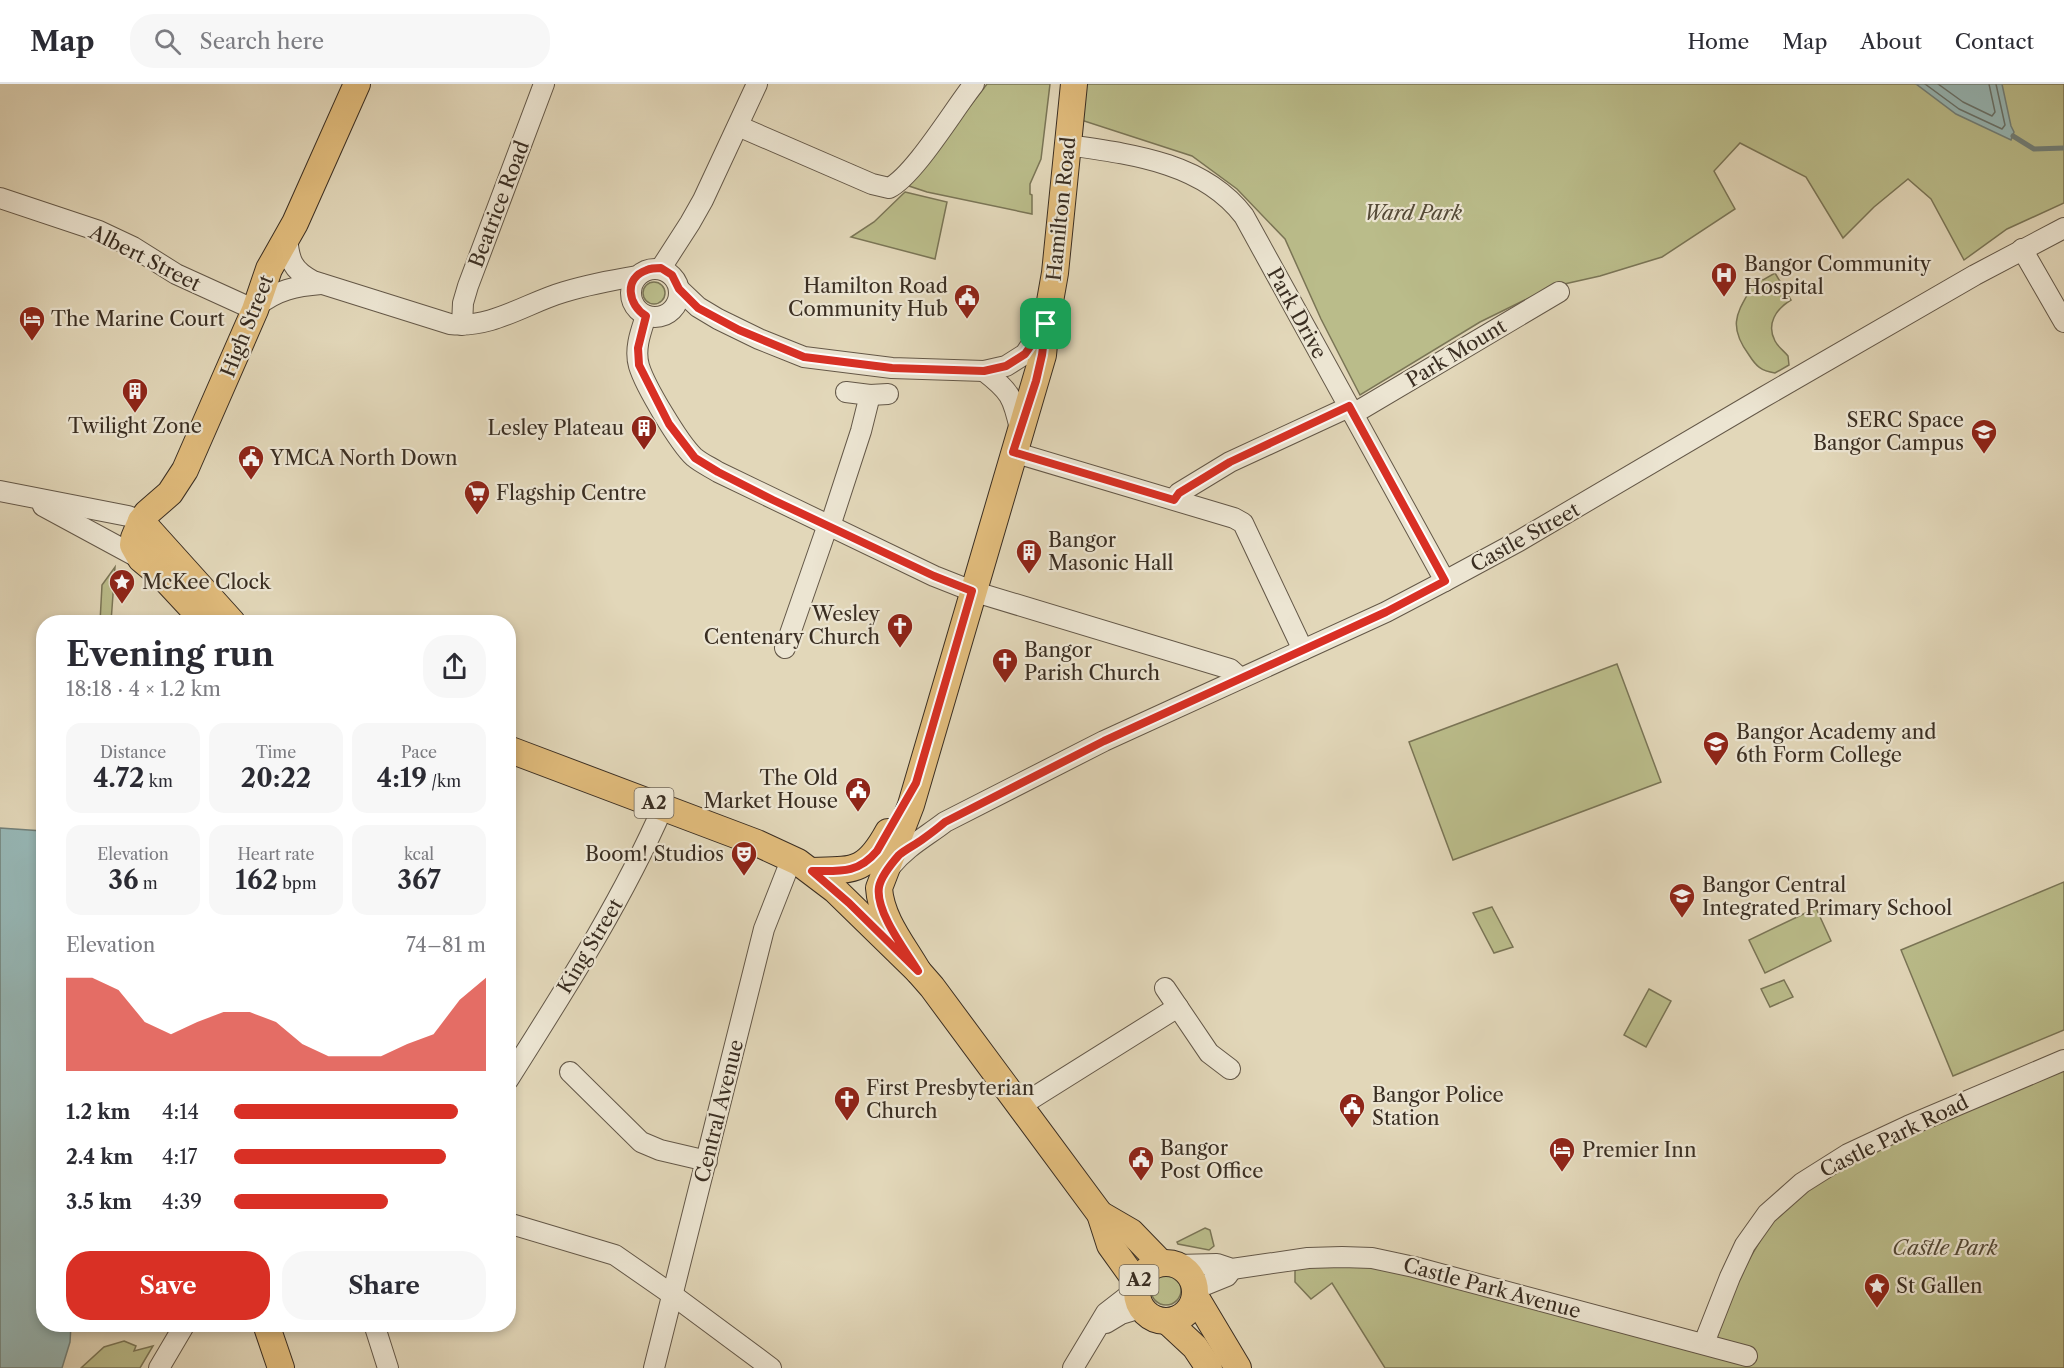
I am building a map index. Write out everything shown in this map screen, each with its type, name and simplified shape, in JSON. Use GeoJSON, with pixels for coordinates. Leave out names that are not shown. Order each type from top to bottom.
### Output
{"type":"FeatureCollection","features":[{"type":"Feature","properties":{"kind":"main road","name":"High Street"},"geometry":{"type":"LineString","coordinates":[[141,521],[170,493],[185,470],[256,308],[270,269],[357,84]]}},
{"type":"Feature","properties":{"kind":"main road","name":"Hamilton Road"},"geometry":{"type":"LineString","coordinates":[[881,880],[905,825],[1042,355],[1055,273],[1074,84]]}},
{"type":"Feature","properties":{"kind":"main road"},"geometry":{"type":"LineString","coordinates":[[198,615],[165,579],[141,559],[133,545],[141,521],[226,615]]}},
{"type":"Feature","properties":{"kind":"main road","name":"A2"},"geometry":{"type":"LineString","coordinates":[[516,752],[757,843],[805,867],[849,903],[918,971],[1100,1214],[1110,1245],[1153,1318],[1167,1321],[1182,1316],[1188,1311],[1195,1292]]}},
{"type":"Feature","properties":{"kind":"main road","name":"Hamilton Road"},"geometry":{"type":"LineString","coordinates":[[805,867],[847,871],[870,860],[914,794]]}},
{"type":"Feature","properties":{"kind":"main road"},"geometry":{"type":"LineString","coordinates":[[881,880],[880,903],[918,971]]}},
{"type":"Feature","properties":{"kind":"main road","name":"A2"},"geometry":{"type":"LineString","coordinates":[[1100,1214],[1131,1232],[1169,1264],[1190,1275],[1195,1292],[1238,1368]]}},
{"type":"Feature","properties":{"kind":"main road","name":"A2"},"geometry":{"type":"LineString","coordinates":[[1139,1294],[1146,1270],[1169,1264]]}},
{"type":"Feature","properties":{"kind":"main road","name":"A2"},"geometry":{"type":"LineString","coordinates":[[1167,1321],[1195,1347],[1209,1368]]}},
{"type":"Feature","properties":{"kind":"main road"},"geometry":{"type":"LineString","coordinates":[[269,1332],[281,1368]]}},
{"type":"Feature","properties":{"kind":"street","name":"Beatrice Road"},"geometry":{"type":"LineString","coordinates":[[462,326],[463,303],[468,286],[544,84]]}},
{"type":"Feature","properties":{"kind":"street"},"geometry":{"type":"LineString","coordinates":[[661,268],[690,223],[757,84]]}},
{"type":"Feature","properties":{"kind":"street"},"geometry":{"type":"LineString","coordinates":[[738,126],[872,184],[889,188],[899,183],[917,161],[974,84]]}},
{"type":"Feature","properties":{"kind":"street","name":"Park Drive"},"geometry":{"type":"LineString","coordinates":[[1067,145],[1118,153],[1179,168],[1191,173],[1231,199],[1244,216],[1445,581]]}},
{"type":"Feature","properties":{"kind":"street","name":"Albert Street"},"geometry":{"type":"LineString","coordinates":[[0,198],[99,231],[133,247],[185,278],[256,308]]}},
{"type":"Feature","properties":{"kind":"street","name":"Castle Street"},"geometry":{"type":"LineString","coordinates":[[881,880],[899,856],[945,822],[1104,741],[1386,612],[1445,581],[1520,541],[1762,398],[2022,249],[2064,228]]}},
{"type":"Feature","properties":{"kind":"street"},"geometry":{"type":"LineString","coordinates":[[287,237],[288,251],[296,270],[313,281],[462,326],[500,318],[564,292],[637,276]]}},
{"type":"Feature","properties":{"kind":"street"},"geometry":{"type":"LineString","coordinates":[[2022,249],[2064,322]]}},
{"type":"Feature","properties":{"kind":"street"},"geometry":{"type":"LineString","coordinates":[[679,289],[679,297],[672,310],[660,317],[646,316],[634,306],[631,298],[632,283],[637,276],[647,269],[661,268],[672,275],[679,289],[698,308],[759,339],[804,357],[892,368],[984,371],[1006,366],[1025,354],[1046,324]]}},
{"type":"Feature","properties":{"kind":"street"},"geometry":{"type":"LineString","coordinates":[[256,308],[269,297],[286,289],[324,284]]}},
{"type":"Feature","properties":{"kind":"street","name":"Park Mount"},"geometry":{"type":"LineString","coordinates":[[1174,500],[1179,493],[1230,462],[1351,410],[1559,292]]}},
{"type":"Feature","properties":{"kind":"street"},"geometry":{"type":"LineString","coordinates":[[646,316],[638,348],[639,365],[669,424],[695,458],[718,472],[934,576],[972,591],[1230,669],[1240,678]]}},
{"type":"Feature","properties":{"kind":"street"},"geometry":{"type":"LineString","coordinates":[[984,371],[1010,394],[1015,406],[1016,441],[1174,500],[1234,518],[1243,523],[1303,650]]}},
{"type":"Feature","properties":{"kind":"street"},"geometry":{"type":"LineString","coordinates":[[784,648],[861,431],[879,394],[846,392]]}},
{"type":"Feature","properties":{"kind":"street"},"geometry":{"type":"LineString","coordinates":[[0,491],[128,516],[141,521]]}},
{"type":"Feature","properties":{"kind":"street"},"geometry":{"type":"LineString","coordinates":[[28,498],[141,559]]}},
{"type":"Feature","properties":{"kind":"street"},"geometry":{"type":"LineString","coordinates":[[914,794],[928,819],[945,822]]}},
{"type":"Feature","properties":{"kind":"street","name":"King Street"},"geometry":{"type":"LineString","coordinates":[[516,1067],[593,943],[631,875],[663,807]]}},
{"type":"Feature","properties":{"kind":"street","name":"Central Avenue"},"geometry":{"type":"LineString","coordinates":[[654,1368],[674,1296],[764,929],[788,868],[805,867]]}},
{"type":"Feature","properties":{"kind":"street"},"geometry":{"type":"LineString","coordinates":[[1165,988],[1209,1053],[1230,1069]]}},
{"type":"Feature","properties":{"kind":"street"},"geometry":{"type":"LineString","coordinates":[[1020,1106],[1178,1007]]}},
{"type":"Feature","properties":{"kind":"street","name":"Castle Park Road"},"geometry":{"type":"LineString","coordinates":[[1704,1343],[1745,1245],[1767,1214],[1802,1183],[1848,1154],[1888,1135],[2064,1060]]}},
{"type":"Feature","properties":{"kind":"street"},"geometry":{"type":"LineString","coordinates":[[570,1072],[641,1142],[707,1161]]}},
{"type":"Feature","properties":{"kind":"street"},"geometry":{"type":"LineString","coordinates":[[516,1225],[615,1255],[771,1368]]}},
{"type":"Feature","properties":{"kind":"street","name":"Castle Park Avenue"},"geometry":{"type":"LineString","coordinates":[[1169,1264],[1217,1264],[1232,1269],[1308,1258],[1372,1258],[1414,1267],[1747,1356]]}},
{"type":"Feature","properties":{"kind":"street","name":"Castle Park Avenue"},"geometry":{"type":"LineString","coordinates":[[1195,1292],[1227,1276],[1232,1269]]}},
{"type":"Feature","properties":{"kind":"street"},"geometry":{"type":"LineString","coordinates":[[1073,1368],[1094,1331],[1121,1314],[1139,1294]]}},
{"type":"Feature","properties":{"kind":"street"},"geometry":{"type":"LineString","coordinates":[[159,1368],[180,1332]]}},
{"type":"Feature","properties":{"kind":"street"},"geometry":{"type":"LineString","coordinates":[[377,1332],[388,1368]]}},
{"type":"Feature","properties":{"kind":"green space"},"geometry":{"type":"Polygon","coordinates":[[[987,84],[1050,84],[1041,159],[1030,184],[1032,214],[927,192],[909,186],[987,84]]]}},
{"type":"Feature","properties":{"kind":"green space","name":"Ward Park"},"geometry":{"type":"Polygon","coordinates":[[[1082,84],[2064,84],[2064,203],[2007,229],[1964,260],[1931,199],[1908,179],[1874,207],[1843,238],[1806,177],[1740,143],[1714,171],[1735,209],[1662,257],[1600,276],[1551,287],[1480,322],[1360,395],[1321,319],[1285,239],[1237,189],[1192,156],[1078,119],[1082,84]]]}},
{"type":"Feature","properties":{"kind":"green space"},"geometry":{"type":"Polygon","coordinates":[[[905,192],[947,202],[935,259],[851,237],[874,222],[905,192]]]}},
{"type":"Feature","properties":{"kind":"green space"},"geometry":{"type":"Polygon","coordinates":[[[1775,273],[1791,300],[1777,312],[1772,323],[1772,335],[1788,356],[1789,365],[1775,373],[1762,369],[1754,362],[1737,333],[1736,324],[1741,307],[1757,277],[1763,280],[1775,273]]]}},
{"type":"Feature","properties":{"kind":"green space"},"geometry":{"type":"Polygon","coordinates":[[[654,282],[662,285],[665,293],[662,301],[654,304],[646,301],[643,293],[646,285],[654,282]]]}},
{"type":"Feature","properties":{"kind":"green space"},"geometry":{"type":"Polygon","coordinates":[[[115,567],[112,615],[100,615],[102,585],[115,567]]]}},
{"type":"Feature","properties":{"kind":"green space"},"geometry":{"type":"Polygon","coordinates":[[[1617,664],[1661,782],[1453,860],[1409,742],[1617,664]]]}},
{"type":"Feature","properties":{"kind":"green space"},"geometry":{"type":"Polygon","coordinates":[[[2064,882],[2064,1030],[1953,1076],[1901,950],[2064,882]]]}},
{"type":"Feature","properties":{"kind":"green space"},"geometry":{"type":"Polygon","coordinates":[[[1492,907],[1513,947],[1494,953],[1473,913],[1492,907]]]}},
{"type":"Feature","properties":{"kind":"green space"},"geometry":{"type":"Polygon","coordinates":[[[1816,908],[1831,941],[1765,973],[1749,940],[1816,908]]]}},
{"type":"Feature","properties":{"kind":"green space"},"geometry":{"type":"Polygon","coordinates":[[[1784,980],[1793,997],[1770,1007],[1761,989],[1784,980]]]}},
{"type":"Feature","properties":{"kind":"green space"},"geometry":{"type":"Polygon","coordinates":[[[1649,989],[1671,1001],[1646,1047],[1624,1035],[1649,989]]]}},
{"type":"Feature","properties":{"kind":"green space","name":"Castle Park"},"geometry":{"type":"Polygon","coordinates":[[[2064,1070],[2064,1368],[1385,1368],[1332,1283],[1311,1299],[1295,1282],[1295,1268],[1322,1265],[1375,1266],[1712,1356],[1721,1323],[1742,1271],[1769,1226],[1811,1185],[1895,1140],[2064,1070]]]}},
{"type":"Feature","properties":{"kind":"green space"},"geometry":{"type":"Polygon","coordinates":[[[1205,1228],[1210,1230],[1214,1246],[1209,1250],[1178,1244],[1177,1242],[1205,1228]]]}},
{"type":"Feature","properties":{"kind":"green space"},"geometry":{"type":"Polygon","coordinates":[[[1166,1275],[1177,1279],[1181,1290],[1177,1301],[1166,1305],[1155,1301],[1151,1290],[1155,1279],[1166,1275]]]}},
{"type":"Feature","properties":{"kind":"green space"},"geometry":{"type":"Polygon","coordinates":[[[124,1341],[136,1346],[134,1351],[153,1346],[140,1368],[81,1368],[104,1347],[124,1341]]]}},
{"type":"Feature","properties":{"kind":"water"},"geometry":{"type":"Polygon","coordinates":[[[1916,84],[2002,84],[2014,132],[2011,140],[1956,114],[1916,84]]]}},
{"type":"Feature","properties":{"kind":"water"},"geometry":{"type":"Polygon","coordinates":[[[0,828],[36,831],[36,1332],[71,1332],[62,1368],[0,1368],[0,828]]]}},
{"type":"Feature","properties":{"kind":"waterway"},"geometry":{"type":"LineString","coordinates":[[2013,136],[2034,149],[2064,148]]}},
{"type":"Feature","properties":{"kind":"place","name":"Bangor Community Hospital"},"geometry":{"type":"Point","coordinates":[1724,298]}},
{"type":"Feature","properties":{"kind":"place","name":"Hamilton Road Community Hub"},"geometry":{"type":"Point","coordinates":[967,320]}},
{"type":"Feature","properties":{"kind":"place","name":"The Marine Court"},"geometry":{"type":"Point","coordinates":[32,342]}},
{"type":"Feature","properties":{"kind":"place","name":"Twilight Zone"},"geometry":{"type":"Point","coordinates":[135,414]}},
{"type":"Feature","properties":{"kind":"place","name":"Lesley Plateau"},"geometry":{"type":"Point","coordinates":[644,451]}},
{"type":"Feature","properties":{"kind":"place","name":"SERC Space Bangor Campus"},"geometry":{"type":"Point","coordinates":[1984,455]}},
{"type":"Feature","properties":{"kind":"place","name":"YMCA North Down"},"geometry":{"type":"Point","coordinates":[251,481]}},
{"type":"Feature","properties":{"kind":"place","name":"Flagship Centre"},"geometry":{"type":"Point","coordinates":[477,516]}},
{"type":"Feature","properties":{"kind":"place","name":"Bangor Masonic Hall"},"geometry":{"type":"Point","coordinates":[1029,575]}},
{"type":"Feature","properties":{"kind":"place","name":"McKee Clock"},"geometry":{"type":"Point","coordinates":[122,605]}},
{"type":"Feature","properties":{"kind":"place","name":"Wesley Centenary Church"},"geometry":{"type":"Point","coordinates":[900,649]}},
{"type":"Feature","properties":{"kind":"place","name":"Bangor Parish Church"},"geometry":{"type":"Point","coordinates":[1005,684]}},
{"type":"Feature","properties":{"kind":"place","name":"Bangor Academy and 6th Form College"},"geometry":{"type":"Point","coordinates":[1716,767]}},
{"type":"Feature","properties":{"kind":"place","name":"The Old Market House"},"geometry":{"type":"Point","coordinates":[858,813]}},
{"type":"Feature","properties":{"kind":"place","name":"Boom! Studios"},"geometry":{"type":"Point","coordinates":[744,877]}},
{"type":"Feature","properties":{"kind":"place","name":"Bangor Central Integrated Primary School"},"geometry":{"type":"Point","coordinates":[1682,919]}},
{"type":"Feature","properties":{"kind":"place","name":"First Presbyterian Church"},"geometry":{"type":"Point","coordinates":[847,1122]}},
{"type":"Feature","properties":{"kind":"place","name":"Bangor Police Station"},"geometry":{"type":"Point","coordinates":[1352,1129]}},
{"type":"Feature","properties":{"kind":"place","name":"Premier Inn"},"geometry":{"type":"Point","coordinates":[1562,1173]}},
{"type":"Feature","properties":{"kind":"place","name":"Bangor Post Office"},"geometry":{"type":"Point","coordinates":[1141,1182]}},
{"type":"Feature","properties":{"kind":"place","name":"St Gallen"},"geometry":{"type":"Point","coordinates":[1877,1309]}},
{"type":"Feature","properties":{"kind":"route"},"geometry":{"type":"LineString","coordinates":[[661,268],[672,275],[679,289],[698,308],[759,339],[804,357],[892,368],[984,371],[1006,366],[1025,354],[1046,324],[1036,381],[1013,452],[1174,500],[1179,493],[1230,462],[1349,406],[1445,581],[1386,612],[1104,741],[945,822],[909,848],[899,856],[881,880],[880,903],[918,971],[849,903],[812,871],[847,871],[870,860],[916,783],[972,591],[934,576],[773,500],[695,458],[669,424],[639,365],[640,334],[646,316],[634,306],[630,291],[632,283],[641,272],[661,268]]}}]}
